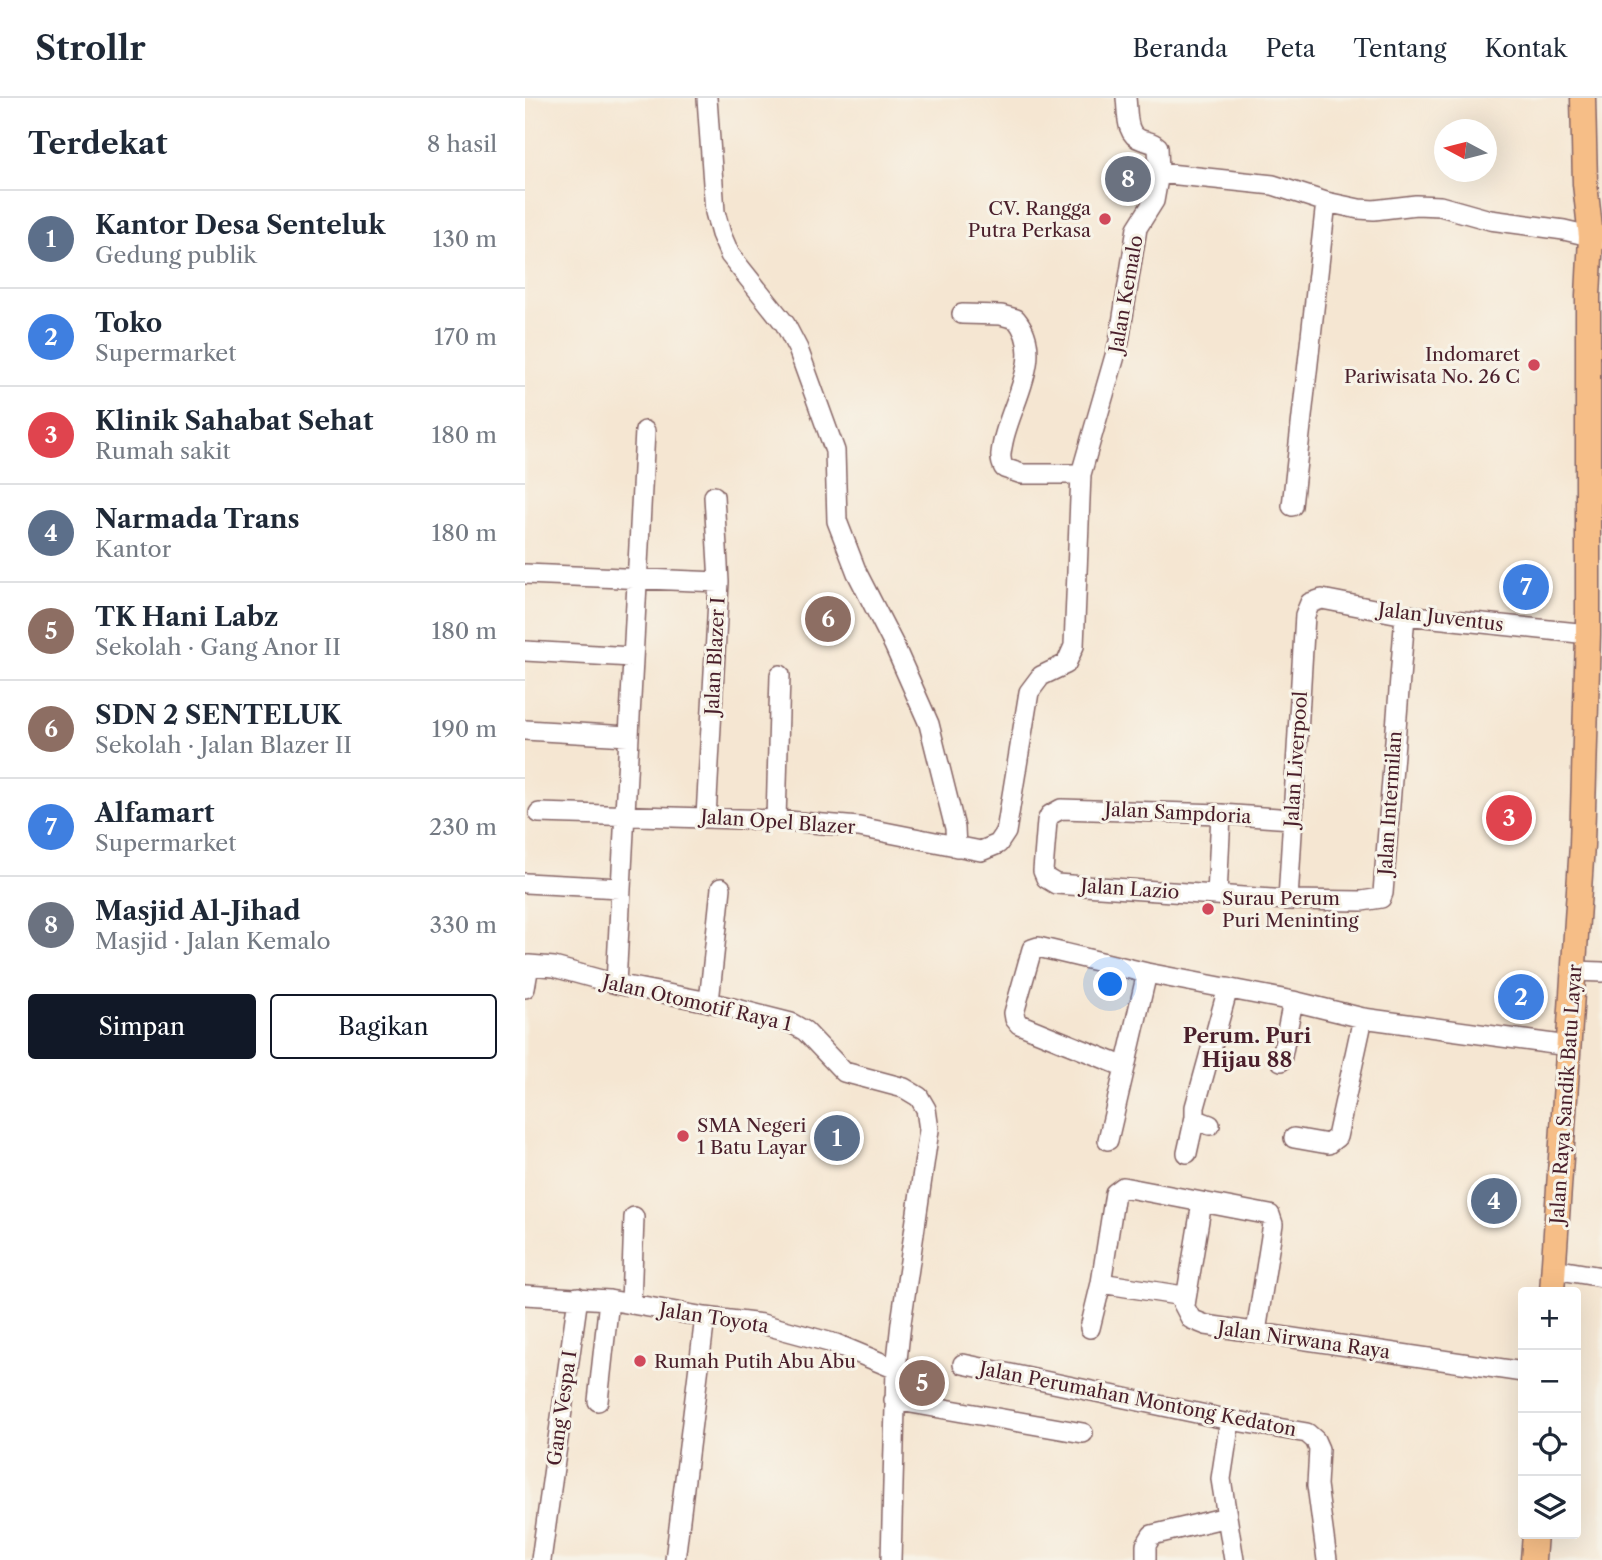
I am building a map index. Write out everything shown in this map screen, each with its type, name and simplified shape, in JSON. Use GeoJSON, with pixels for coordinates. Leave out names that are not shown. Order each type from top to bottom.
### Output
{"type":"FeatureCollection","features":[{"type":"Feature","properties":{"kind":"main road","name":"Jalan Raya Sandik Batu Layar"},"geometry":{"type":"LineString","coordinates":[[1553,1280],[1582,845],[1596,468],[1588,322],[1596,238],[1585,184],[1583,98]]}},
{"type":"Feature","properties":{"kind":"main road"},"geometry":{"type":"LineString","coordinates":[[1533,1560],[1535,1539]]}},
{"type":"Feature","properties":{"kind":"street"},"geometry":{"type":"LineString","coordinates":[[707,98],[715,212],[721,234],[730,255],[785,324],[806,371],[835,451],[837,521],[857,573],[923,706],[955,828],[955,846]]}},
{"type":"Feature","properties":{"kind":"street"},"geometry":{"type":"LineString","coordinates":[[1126,98],[1130,131],[1134,137],[1158,147],[1159,173],[1273,185],[1326,202],[1374,210],[1440,205],[1490,220],[1564,230],[1596,238]]}},
{"type":"Feature","properties":{"kind":"street","name":"Jalan Kemalo"},"geometry":{"type":"LineString","coordinates":[[1006,832],[1026,699],[1037,678],[1066,664],[1074,646],[1081,474],[1119,342],[1137,228],[1154,201],[1159,173]]}},
{"type":"Feature","properties":{"kind":"street"},"geometry":{"type":"LineString","coordinates":[[1292,506],[1326,202]]}},
{"type":"Feature","properties":{"kind":"street"},"geometry":{"type":"LineString","coordinates":[[963,314],[1016,318],[1029,343],[1028,365],[1007,421],[1001,454],[1005,468],[1022,474],[1081,474]]}},
{"type":"Feature","properties":{"kind":"street"},"geometry":{"type":"LineString","coordinates":[[616,984],[645,431]]}},
{"type":"Feature","properties":{"kind":"street","name":"Jalan Blazer I"},"geometry":{"type":"LineString","coordinates":[[706,817],[719,582],[714,496]]}},
{"type":"Feature","properties":{"kind":"street"},"geometry":{"type":"LineString","coordinates":[[525,574],[719,582]]}},
{"type":"Feature","properties":{"kind":"street","name":"Jalan Juventus"},"geometry":{"type":"LineString","coordinates":[[1305,617],[1309,605],[1320,599],[1405,615],[1588,634]]}},
{"type":"Feature","properties":{"kind":"street","name":"Jalan Intermilan"},"geometry":{"type":"LineString","coordinates":[[1288,900],[1362,901],[1381,898],[1405,615]]}},
{"type":"Feature","properties":{"kind":"street","name":"Jalan Liverpool"},"geometry":{"type":"LineString","coordinates":[[1288,900],[1305,617]]}},
{"type":"Feature","properties":{"kind":"street"},"geometry":{"type":"LineString","coordinates":[[525,651],[632,657]]}},
{"type":"Feature","properties":{"kind":"street"},"geometry":{"type":"LineString","coordinates":[[776,820],[780,675]]}},
{"type":"Feature","properties":{"kind":"street"},"geometry":{"type":"LineString","coordinates":[[525,730],[628,736]]}},
{"type":"Feature","properties":{"kind":"street","name":"Jalan Sampdoria"},"geometry":{"type":"LineString","coordinates":[[1056,884],[1046,878],[1043,871],[1045,827],[1050,815],[1064,808],[1221,814],[1292,820]]}},
{"type":"Feature","properties":{"kind":"street","name":"Jalan Opel Blazer"},"geometry":{"type":"LineString","coordinates":[[539,813],[776,820],[859,827],[981,851],[998,844],[1006,832]]}},
{"type":"Feature","properties":{"kind":"street"},"geometry":{"type":"LineString","coordinates":[[1217,895],[1221,814]]}},
{"type":"Feature","properties":{"kind":"street"},"geometry":{"type":"LineString","coordinates":[[525,883],[620,888]]}},
{"type":"Feature","properties":{"kind":"street","name":"Jalan Lazio"},"geometry":{"type":"LineString","coordinates":[[1056,884],[1288,900]]}},
{"type":"Feature","properties":{"kind":"street"},"geometry":{"type":"LineString","coordinates":[[709,1002],[721,888]]}},
{"type":"Feature","properties":{"kind":"street"},"geometry":{"type":"LineString","coordinates":[[1125,1067],[1019,1024],[1015,1020],[1014,1013],[1030,954],[1035,948],[1363,1018],[1568,1046]]}},
{"type":"Feature","properties":{"kind":"street"},"geometry":{"type":"LineString","coordinates":[[525,988],[527,965]]}},
{"type":"Feature","properties":{"kind":"street","name":"Jalan Otomotif Raya 1"},"geometry":{"type":"LineString","coordinates":[[527,965],[554,967],[616,984],[709,1002],[801,1028],[844,1072],[904,1088],[919,1097],[926,1109],[929,1130],[896,1370],[891,1560]]}},
{"type":"Feature","properties":{"kind":"street"},"geometry":{"type":"LineString","coordinates":[[1575,971],[1602,972]]}},
{"type":"Feature","properties":{"kind":"street"},"geometry":{"type":"LineString","coordinates":[[1108,1140],[1147,973]]}},
{"type":"Feature","properties":{"kind":"street"},"geometry":{"type":"LineString","coordinates":[[1187,1153],[1203,1121],[1197,1097],[1228,988]]}},
{"type":"Feature","properties":{"kind":"street"},"geometry":{"type":"LineString","coordinates":[[1282,1061],[1293,1001]]}},
{"type":"Feature","properties":{"kind":"street"},"geometry":{"type":"LineString","coordinates":[[1294,1138],[1320,1144],[1328,1143],[1337,1137],[1363,1018]]}},
{"type":"Feature","properties":{"kind":"street"},"geometry":{"type":"LineString","coordinates":[[1090,1328],[1101,1283],[1115,1193],[1123,1187],[1270,1215],[1273,1224],[1256,1332]]}},
{"type":"Feature","properties":{"kind":"street"},"geometry":{"type":"LineString","coordinates":[[1185,1305],[1202,1202]]}},
{"type":"Feature","properties":{"kind":"street"},"geometry":{"type":"LineString","coordinates":[[631,1304],[634,1217]]}},
{"type":"Feature","properties":{"kind":"street"},"geometry":{"type":"LineString","coordinates":[[1553,1280],[1602,1277]]}},
{"type":"Feature","properties":{"kind":"street","name":"Jalan Nirwana Raya"},"geometry":{"type":"LineString","coordinates":[[1101,1283],[1177,1296],[1195,1322],[1518,1371]]}},
{"type":"Feature","properties":{"kind":"street","name":"Jalan Toyota"},"geometry":{"type":"LineString","coordinates":[[525,1295],[609,1300],[762,1324],[836,1344],[896,1370]]}},
{"type":"Feature","properties":{"kind":"street","name":"Gang Vespa I"},"geometry":{"type":"LineString","coordinates":[[541,1560],[578,1297]]}},
{"type":"Feature","properties":{"kind":"street"},"geometry":{"type":"LineString","coordinates":[[598,1401],[609,1300]]}},
{"type":"Feature","properties":{"kind":"street"},"geometry":{"type":"LineString","coordinates":[[675,1560],[705,1317]]}},
{"type":"Feature","properties":{"kind":"street","name":"Jalan Perumahan Montong Kedaton"},"geometry":{"type":"LineString","coordinates":[[963,1364],[1230,1420],[1307,1433],[1317,1442],[1319,1453],[1318,1492],[1327,1560]]}},
{"type":"Feature","properties":{"kind":"street"},"geometry":{"type":"LineString","coordinates":[[894,1400],[1083,1433]]}},
{"type":"Feature","properties":{"kind":"street"},"geometry":{"type":"LineString","coordinates":[[1230,1420],[1221,1468],[1234,1560]]}},
{"type":"Feature","properties":{"kind":"street"},"geometry":{"type":"LineString","coordinates":[[1146,1560],[1146,1545],[1152,1535],[1227,1517]]}},
{"type":"Feature","properties":{"kind":"place","name":"Masjid Al-Jihad"},"geometry":{"type":"Point","coordinates":[1128,179]}},
{"type":"Feature","properties":{"kind":"place","name":"CV. Rangga Putra Perkasa"},"geometry":{"type":"Point","coordinates":[1105,219]}},
{"type":"Feature","properties":{"kind":"place","name":"Indomaret Pariwisata No. 26 C"},"geometry":{"type":"Point","coordinates":[1534,365]}},
{"type":"Feature","properties":{"kind":"place","name":"Alfamart"},"geometry":{"type":"Point","coordinates":[1526,587]}},
{"type":"Feature","properties":{"kind":"place","name":"SDN 2 SENTELUK"},"geometry":{"type":"Point","coordinates":[828,619]}},
{"type":"Feature","properties":{"kind":"place","name":"Klinik Sahabat Sehat"},"geometry":{"type":"Point","coordinates":[1509,818]}},
{"type":"Feature","properties":{"kind":"place","name":"Surau Perum Puri Meninting"},"geometry":{"type":"Point","coordinates":[1208,909]}},
{"type":"Feature","properties":{"kind":"place","name":"Toko"},"geometry":{"type":"Point","coordinates":[1521,997]}},
{"type":"Feature","properties":{"kind":"place","name":"SMA Negeri 1 Batu Layar"},"geometry":{"type":"Point","coordinates":[683,1136]}},
{"type":"Feature","properties":{"kind":"place","name":"Kantor Desa Senteluk"},"geometry":{"type":"Point","coordinates":[837,1138]}},
{"type":"Feature","properties":{"kind":"place","name":"Narmada Trans"},"geometry":{"type":"Point","coordinates":[1494,1201]}},
{"type":"Feature","properties":{"kind":"place","name":"Rumah Putih Abu Abu"},"geometry":{"type":"Point","coordinates":[640,1361]}},
{"type":"Feature","properties":{"kind":"place","name":"TK Hani Labz"},"geometry":{"type":"Point","coordinates":[922,1383]}},
{"type":"Feature","properties":{"kind":"district","name":"Perum. Puri Hijau 88"},"geometry":{"type":"Point","coordinates":[1247,1047]}}]}
